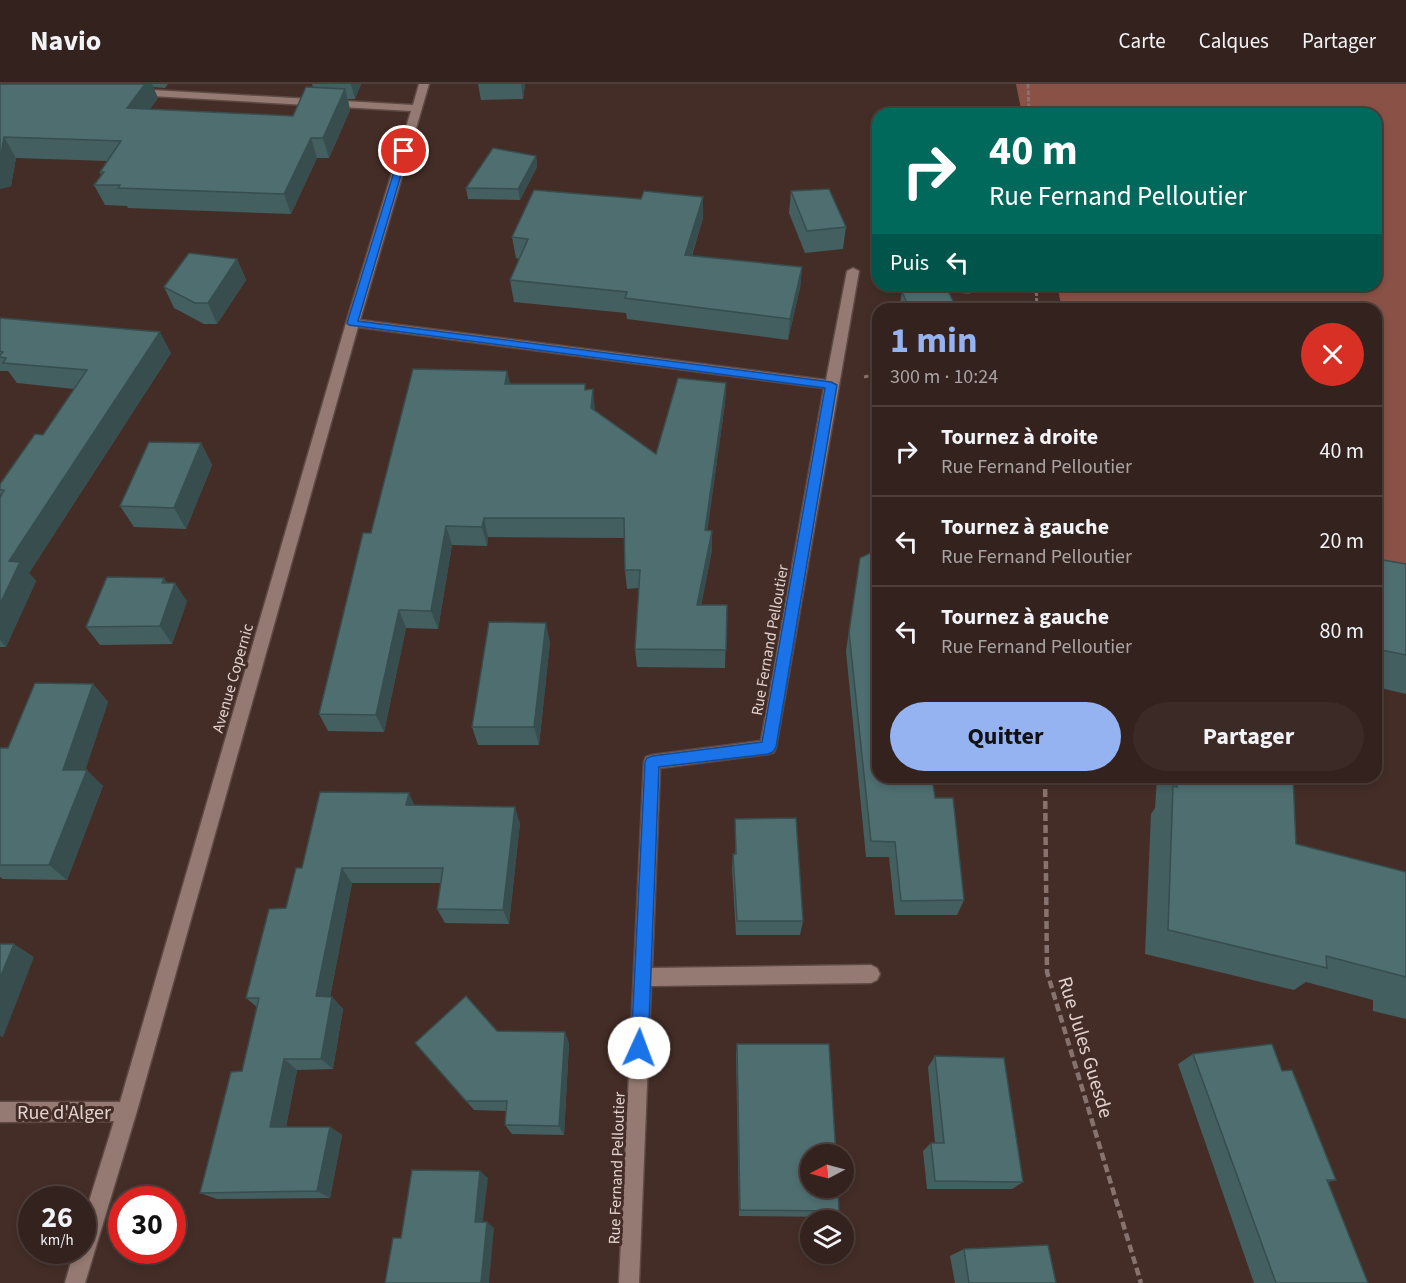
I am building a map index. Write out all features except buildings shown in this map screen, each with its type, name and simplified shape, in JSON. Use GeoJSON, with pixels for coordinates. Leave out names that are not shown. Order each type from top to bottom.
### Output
{"type":"FeatureCollection","features":[{"type":"Feature","properties":{"kind":"street"},"geometry":{"type":"LineString","coordinates":[[188,95],[193,84]]}},
{"type":"Feature","properties":{"kind":"street","name":"Avenue Copernic"},"geometry":{"type":"LineString","coordinates":[[75,1283],[127,1111],[352,323],[424,84]]}},
{"type":"Feature","properties":{"kind":"street"},"geometry":{"type":"LineString","coordinates":[[128,91],[417,108]]}},
{"type":"Feature","properties":{"kind":"street"},"geometry":{"type":"LineString","coordinates":[[352,323],[831,385],[853,272]]}},
{"type":"Feature","properties":{"kind":"street","name":"Rue Fernand Pelloutier"},"geometry":{"type":"LineString","coordinates":[[629,1283],[652,762],[768,747],[831,385]]}},
{"type":"Feature","properties":{"kind":"street"},"geometry":{"type":"LineString","coordinates":[[642,977],[871,974]]}},
{"type":"Feature","properties":{"kind":"street","name":"Rue d'Alger"},"geometry":{"type":"LineString","coordinates":[[0,1112],[127,1111]]}},
{"type":"Feature","properties":{"kind":"path"},"geometry":{"type":"LineString","coordinates":[[1028,84],[1029,108]]}},
{"type":"Feature","properties":{"kind":"path","name":"Rue Jules Guesde"},"geometry":{"type":"LineString","coordinates":[[1045,783],[1047,972],[1141,1283]]}},
{"type":"Feature","properties":{"kind":"shaded area"},"geometry":{"type":"Polygon","coordinates":[[[1016,84],[1406,84],[1406,571],[1382,565],[1382,303],[1061,303],[1058,291],[1382,291],[1382,108],[1021,108],[1016,84]]]}},
{"type":"Feature","properties":{"kind":"route"},"geometry":{"type":"LineString","coordinates":[[404,151],[352,323],[831,385],[768,747],[652,762],[639,1048]]}}]}
